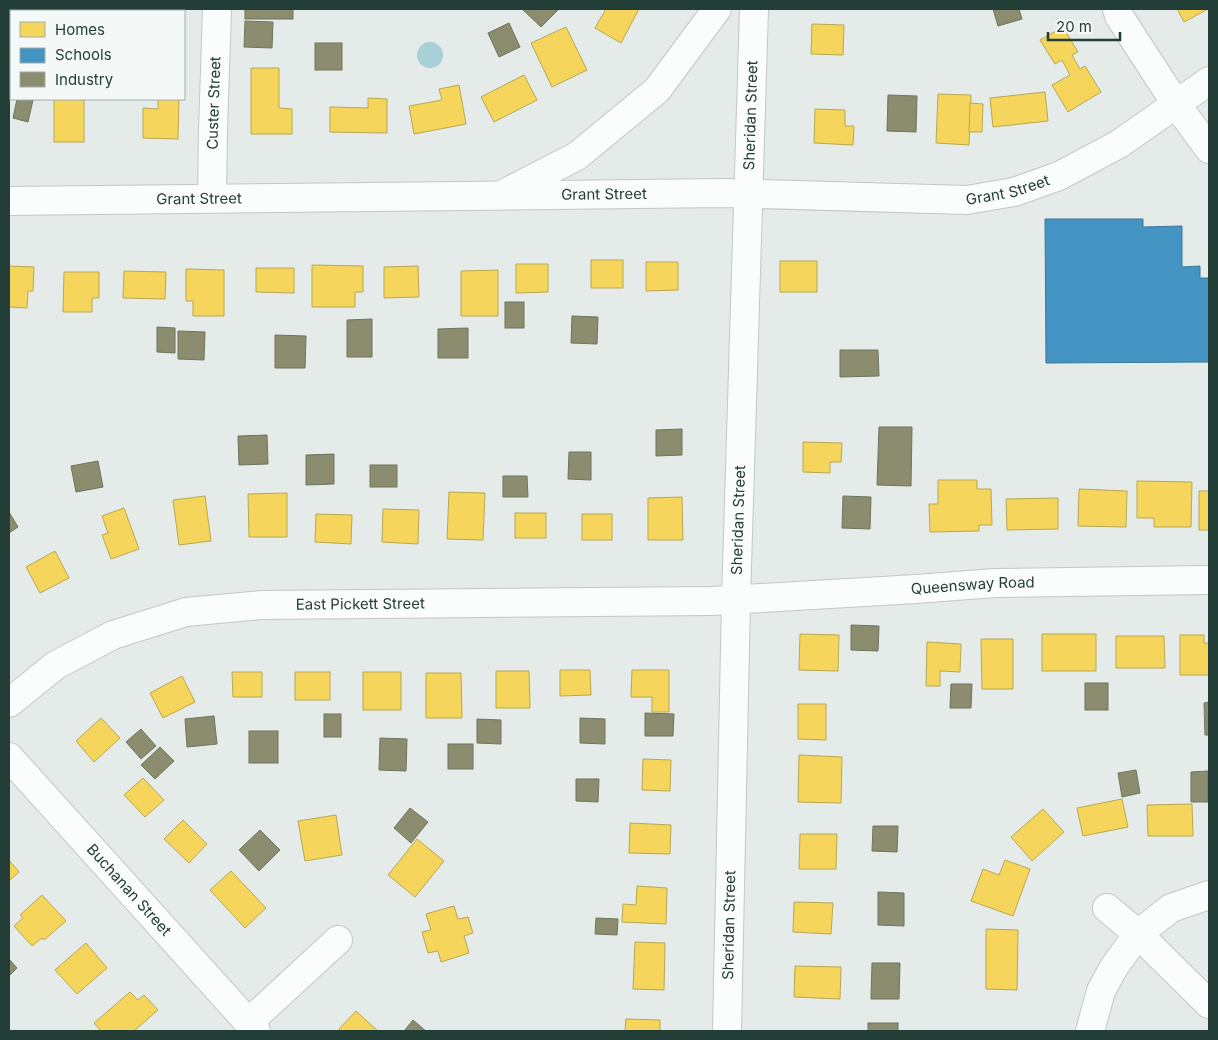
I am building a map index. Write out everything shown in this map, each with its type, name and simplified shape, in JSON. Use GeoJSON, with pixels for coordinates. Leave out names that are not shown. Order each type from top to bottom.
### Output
{"type":"FeatureCollection","features":[{"type":"Feature","properties":{"kind":"street","name":"Custer Street"},"geometry":{"type":"LineString","coordinates":[[212,198],[217,9]]}},
{"type":"Feature","properties":{"kind":"street"},"geometry":{"type":"LineString","coordinates":[[499,196],[577,156],[657,90],[717,9]]}},
{"type":"Feature","properties":{"kind":"street","name":"Sheridan Street"},"geometry":{"type":"LineString","coordinates":[[727,1031],[736,600],[754,9]]}},
{"type":"Feature","properties":{"kind":"street"},"geometry":{"type":"LineString","coordinates":[[1117,9],[1176,104],[1209,149]]}},
{"type":"Feature","properties":{"kind":"street","name":"Grant Street"},"geometry":{"type":"LineString","coordinates":[[9,200],[748,194],[967,200],[994,197],[1030,187],[1059,176],[1119,144],[1209,81]]}},
{"type":"Feature","properties":{"kind":"street","name":"Queensway Road"},"geometry":{"type":"LineString","coordinates":[[736,600],[994,583],[1209,580]]}},
{"type":"Feature","properties":{"kind":"street","name":"East Pickett Street"},"geometry":{"type":"LineString","coordinates":[[9,702],[56,665],[113,635],[186,612],[262,605],[736,600]]}},
{"type":"Feature","properties":{"kind":"street","name":"Buchanan Street"},"geometry":{"type":"LineString","coordinates":[[9,757],[252,1027],[338,940]]}},
{"type":"Feature","properties":{"kind":"street"},"geometry":{"type":"LineString","coordinates":[[1090,1031],[1101,991],[1114,967],[1138,934],[1171,908],[1209,894]]}},
{"type":"Feature","properties":{"kind":"street"},"geometry":{"type":"LineString","coordinates":[[1108,908],[1138,934],[1209,1004]]}},
{"type":"Feature","properties":{"kind":"water"},"geometry":{"type":"Polygon","coordinates":[[[430,42],[439,46],[443,55],[439,64],[430,68],[421,64],[417,55],[421,46],[430,42]]]}},
{"type":"Feature","properties":{"kind":"building: Homes"},"geometry":{"type":"Polygon","coordinates":[[[606,9],[639,9],[621,43],[595,28],[606,9]]]}},
{"type":"Feature","properties":{"kind":"building: Homes"},"geometry":{"type":"Polygon","coordinates":[[[1177,9],[1208,9],[1184,22],[1177,9]]]}},
{"type":"Feature","properties":{"kind":"building: Homes"},"geometry":{"type":"Polygon","coordinates":[[[812,24],[844,25],[843,55],[811,54],[812,24]]]}},
{"type":"Feature","properties":{"kind":"building: Homes"},"geometry":{"type":"Polygon","coordinates":[[[566,27],[587,70],[552,87],[531,43],[566,27]]]}},
{"type":"Feature","properties":{"kind":"building: Homes"},"geometry":{"type":"Polygon","coordinates":[[[1063,27],[1078,52],[1072,55],[1080,69],[1085,66],[1101,92],[1068,112],[1052,85],[1070,75],[1062,60],[1055,64],[1040,40],[1063,27]]]}},
{"type":"Feature","properties":{"kind":"building: Homes"},"geometry":{"type":"Polygon","coordinates":[[[251,68],[279,68],[279,108],[292,109],[292,134],[251,134],[251,68]]]}},
{"type":"Feature","properties":{"kind":"building: Homes"},"geometry":{"type":"Polygon","coordinates":[[[524,75],[537,100],[494,122],[481,97],[524,75]]]}},
{"type":"Feature","properties":{"kind":"building: Homes"},"geometry":{"type":"Polygon","coordinates":[[[459,85],[466,124],[414,134],[409,106],[442,100],[439,89],[459,85]]]}},
{"type":"Feature","properties":{"kind":"building: Homes"},"geometry":{"type":"Polygon","coordinates":[[[1045,92],[1048,121],[993,127],[990,98],[1045,92]]]}},
{"type":"Feature","properties":{"kind":"building: Homes"},"geometry":{"type":"Polygon","coordinates":[[[938,94],[971,95],[969,145],[936,143],[938,94]]]}},
{"type":"Feature","properties":{"kind":"building: Homes"},"geometry":{"type":"Polygon","coordinates":[[[368,98],[387,99],[387,133],[330,132],[330,107],[368,108],[368,98]]]}},
{"type":"Feature","properties":{"kind":"building: Homes"},"geometry":{"type":"Polygon","coordinates":[[[54,100],[84,100],[84,142],[54,142],[54,100]]]}},
{"type":"Feature","properties":{"kind":"building: Homes"},"geometry":{"type":"Polygon","coordinates":[[[158,100],[179,100],[178,139],[143,138],[143,108],[158,109],[158,100]]]}},
{"type":"Feature","properties":{"kind":"building: Homes"},"geometry":{"type":"Polygon","coordinates":[[[970,103],[983,104],[982,132],[969,132],[970,103]]]}},
{"type":"Feature","properties":{"kind":"building: Homes"},"geometry":{"type":"Polygon","coordinates":[[[815,109],[845,110],[845,126],[854,126],[853,145],[814,143],[815,109]]]}},
{"type":"Feature","properties":{"kind":"building: Homes"},"geometry":{"type":"Polygon","coordinates":[[[591,260],[623,260],[623,288],[591,288],[591,260]]]}},
{"type":"Feature","properties":{"kind":"building: Homes"},"geometry":{"type":"Polygon","coordinates":[[[780,261],[817,261],[817,292],[780,292],[780,261]]]}},
{"type":"Feature","properties":{"kind":"building: Homes"},"geometry":{"type":"Polygon","coordinates":[[[646,262],[678,262],[678,290],[646,291],[646,262]]]}},
{"type":"Feature","properties":{"kind":"building: Homes"},"geometry":{"type":"Polygon","coordinates":[[[516,264],[548,264],[548,292],[516,293],[516,264]]]}},
{"type":"Feature","properties":{"kind":"building: Homes"},"geometry":{"type":"Polygon","coordinates":[[[312,265],[363,266],[363,292],[355,292],[355,307],[312,307],[312,265]]]}},
{"type":"Feature","properties":{"kind":"building: Homes"},"geometry":{"type":"Polygon","coordinates":[[[9,266],[34,267],[33,291],[28,291],[27,308],[9,307],[9,266]]]}},
{"type":"Feature","properties":{"kind":"building: Homes"},"geometry":{"type":"Polygon","coordinates":[[[418,266],[419,297],[384,298],[384,267],[418,266]]]}},
{"type":"Feature","properties":{"kind":"building: Homes"},"geometry":{"type":"Polygon","coordinates":[[[256,268],[294,268],[294,293],[256,292],[256,268]]]}},
{"type":"Feature","properties":{"kind":"building: Homes"},"geometry":{"type":"Polygon","coordinates":[[[186,269],[224,270],[224,316],[193,316],[193,301],[186,301],[186,269]]]}},
{"type":"Feature","properties":{"kind":"building: Homes"},"geometry":{"type":"Polygon","coordinates":[[[498,270],[498,316],[461,316],[461,271],[498,270]]]}},
{"type":"Feature","properties":{"kind":"building: Homes"},"geometry":{"type":"Polygon","coordinates":[[[124,271],[166,272],[165,299],[123,298],[124,271]]]}},
{"type":"Feature","properties":{"kind":"building: Homes"},"geometry":{"type":"Polygon","coordinates":[[[64,272],[99,272],[99,298],[92,298],[92,312],[63,312],[64,272]]]}},
{"type":"Feature","properties":{"kind":"building: Homes"},"geometry":{"type":"Polygon","coordinates":[[[803,442],[842,443],[841,462],[830,462],[830,473],[803,472],[803,442]]]}},
{"type":"Feature","properties":{"kind":"building: Homes"},"geometry":{"type":"Polygon","coordinates":[[[938,480],[977,480],[977,489],[991,489],[992,525],[979,525],[979,531],[930,532],[929,504],[938,504],[938,480]]]}},
{"type":"Feature","properties":{"kind":"building: Homes"},"geometry":{"type":"Polygon","coordinates":[[[1137,481],[1192,482],[1191,527],[1154,527],[1154,518],[1137,518],[1137,481]]]}},
{"type":"Feature","properties":{"kind":"building: Homes"},"geometry":{"type":"Polygon","coordinates":[[[1079,489],[1127,491],[1126,527],[1078,526],[1079,489]]]}},
{"type":"Feature","properties":{"kind":"building: Homes"},"geometry":{"type":"Polygon","coordinates":[[[1199,491],[1209,491],[1209,530],[1199,530],[1199,491]]]}},
{"type":"Feature","properties":{"kind":"building: Homes"},"geometry":{"type":"Polygon","coordinates":[[[449,492],[485,493],[483,540],[447,539],[449,492]]]}},
{"type":"Feature","properties":{"kind":"building: Homes"},"geometry":{"type":"Polygon","coordinates":[[[287,493],[287,537],[249,537],[248,494],[287,493]]]}},
{"type":"Feature","properties":{"kind":"building: Homes"},"geometry":{"type":"Polygon","coordinates":[[[205,496],[211,541],[179,545],[173,500],[205,496]]]}},
{"type":"Feature","properties":{"kind":"building: Homes"},"geometry":{"type":"Polygon","coordinates":[[[682,497],[683,540],[648,540],[648,498],[682,497]]]}},
{"type":"Feature","properties":{"kind":"building: Homes"},"geometry":{"type":"Polygon","coordinates":[[[1058,498],[1058,529],[1007,530],[1006,499],[1058,498]]]}},
{"type":"Feature","properties":{"kind":"building: Homes"},"geometry":{"type":"Polygon","coordinates":[[[124,508],[139,549],[111,559],[102,535],[108,533],[102,516],[124,508]]]}},
{"type":"Feature","properties":{"kind":"building: Homes"},"geometry":{"type":"Polygon","coordinates":[[[383,509],[419,510],[418,544],[382,542],[383,509]]]}},
{"type":"Feature","properties":{"kind":"building: Homes"},"geometry":{"type":"Polygon","coordinates":[[[515,513],[546,513],[546,538],[515,538],[515,513]]]}},
{"type":"Feature","properties":{"kind":"building: Homes"},"geometry":{"type":"Polygon","coordinates":[[[316,514],[352,515],[351,544],[315,542],[316,514]]]}},
{"type":"Feature","properties":{"kind":"building: Homes"},"geometry":{"type":"Polygon","coordinates":[[[582,514],[612,514],[612,540],[582,540],[582,514]]]}},
{"type":"Feature","properties":{"kind":"building: Homes"},"geometry":{"type":"Polygon","coordinates":[[[55,551],[69,578],[40,593],[26,567],[55,551]]]}},
{"type":"Feature","properties":{"kind":"building: Homes"},"geometry":{"type":"Polygon","coordinates":[[[800,634],[839,635],[838,671],[799,670],[800,634]]]}},
{"type":"Feature","properties":{"kind":"building: Homes"},"geometry":{"type":"Polygon","coordinates":[[[1042,634],[1096,634],[1096,671],[1042,671],[1042,634]]]}},
{"type":"Feature","properties":{"kind":"building: Homes"},"geometry":{"type":"Polygon","coordinates":[[[1180,635],[1204,635],[1204,643],[1209,643],[1209,675],[1180,675],[1180,635]]]}},
{"type":"Feature","properties":{"kind":"building: Homes"},"geometry":{"type":"Polygon","coordinates":[[[1116,636],[1164,636],[1165,668],[1116,668],[1116,636]]]}},
{"type":"Feature","properties":{"kind":"building: Homes"},"geometry":{"type":"Polygon","coordinates":[[[981,639],[1013,639],[1013,689],[982,689],[981,639]]]}},
{"type":"Feature","properties":{"kind":"building: Homes"},"geometry":{"type":"Polygon","coordinates":[[[927,642],[961,644],[960,672],[940,671],[940,686],[926,686],[927,642]]]}},
{"type":"Feature","properties":{"kind":"building: Homes"},"geometry":{"type":"Polygon","coordinates":[[[560,670],[590,670],[591,695],[560,696],[560,670]]]}},
{"type":"Feature","properties":{"kind":"building: Homes"},"geometry":{"type":"Polygon","coordinates":[[[632,670],[669,670],[669,712],[652,712],[652,697],[631,697],[632,670]]]}},
{"type":"Feature","properties":{"kind":"building: Homes"},"geometry":{"type":"Polygon","coordinates":[[[496,671],[529,671],[530,708],[496,708],[496,671]]]}},
{"type":"Feature","properties":{"kind":"building: Homes"},"geometry":{"type":"Polygon","coordinates":[[[232,672],[262,672],[262,697],[233,697],[232,672]]]}},
{"type":"Feature","properties":{"kind":"building: Homes"},"geometry":{"type":"Polygon","coordinates":[[[295,672],[330,672],[330,700],[295,700],[295,672]]]}},
{"type":"Feature","properties":{"kind":"building: Homes"},"geometry":{"type":"Polygon","coordinates":[[[363,672],[401,672],[401,710],[363,710],[363,672]]]}},
{"type":"Feature","properties":{"kind":"building: Homes"},"geometry":{"type":"Polygon","coordinates":[[[426,673],[461,673],[462,718],[426,718],[426,673]]]}},
{"type":"Feature","properties":{"kind":"building: Homes"},"geometry":{"type":"Polygon","coordinates":[[[182,676],[195,702],[163,718],[150,693],[182,676]]]}},
{"type":"Feature","properties":{"kind":"building: Homes"},"geometry":{"type":"Polygon","coordinates":[[[798,704],[826,704],[826,740],[798,739],[798,704]]]}},
{"type":"Feature","properties":{"kind":"building: Homes"},"geometry":{"type":"Polygon","coordinates":[[[101,718],[120,738],[94,762],[76,741],[101,718]]]}},
{"type":"Feature","properties":{"kind":"building: Homes"},"geometry":{"type":"Polygon","coordinates":[[[799,755],[842,757],[841,803],[798,802],[799,755]]]}},
{"type":"Feature","properties":{"kind":"building: Homes"},"geometry":{"type":"Polygon","coordinates":[[[643,759],[671,760],[670,791],[642,790],[643,759]]]}},
{"type":"Feature","properties":{"kind":"building: Homes"},"geometry":{"type":"Polygon","coordinates":[[[143,778],[164,800],[145,817],[124,795],[143,778]]]}},
{"type":"Feature","properties":{"kind":"building: Homes"},"geometry":{"type":"Polygon","coordinates":[[[1122,799],[1128,827],[1083,836],[1077,808],[1122,799]]]}},
{"type":"Feature","properties":{"kind":"building: Homes"},"geometry":{"type":"Polygon","coordinates":[[[1192,804],[1193,836],[1148,836],[1147,805],[1192,804]]]}},
{"type":"Feature","properties":{"kind":"building: Homes"},"geometry":{"type":"Polygon","coordinates":[[[1043,809],[1064,832],[1032,861],[1011,837],[1043,809]]]}},
{"type":"Feature","properties":{"kind":"building: Homes"},"geometry":{"type":"Polygon","coordinates":[[[336,815],[342,855],[305,861],[298,821],[336,815]]]}},
{"type":"Feature","properties":{"kind":"building: Homes"},"geometry":{"type":"Polygon","coordinates":[[[183,820],[207,844],[189,863],[164,839],[183,820]]]}},
{"type":"Feature","properties":{"kind":"building: Homes"},"geometry":{"type":"Polygon","coordinates":[[[630,823],[671,825],[670,854],[629,853],[630,823]]]}},
{"type":"Feature","properties":{"kind":"building: Homes"},"geometry":{"type":"Polygon","coordinates":[[[800,834],[837,834],[836,869],[799,869],[800,834]]]}},
{"type":"Feature","properties":{"kind":"building: Homes"},"geometry":{"type":"Polygon","coordinates":[[[417,839],[444,861],[415,897],[388,875],[417,839]]]}},
{"type":"Feature","properties":{"kind":"building: Homes"},"geometry":{"type":"Polygon","coordinates":[[[9,860],[19,872],[9,881],[9,860]]]}},
{"type":"Feature","properties":{"kind":"building: Homes"},"geometry":{"type":"Polygon","coordinates":[[[1005,860],[1030,869],[1013,916],[971,901],[983,869],[999,875],[1005,860]]]}},
{"type":"Feature","properties":{"kind":"building: Homes"},"geometry":{"type":"Polygon","coordinates":[[[231,871],[266,908],[245,928],[210,890],[231,871]]]}},
{"type":"Feature","properties":{"kind":"building: Homes"},"geometry":{"type":"Polygon","coordinates":[[[637,886],[667,888],[666,924],[622,922],[623,904],[636,905],[637,886]]]}},
{"type":"Feature","properties":{"kind":"building: Homes"},"geometry":{"type":"Polygon","coordinates":[[[42,895],[66,921],[44,940],[42,938],[32,946],[14,926],[23,918],[20,915],[42,895]]]}},
{"type":"Feature","properties":{"kind":"building: Homes"},"geometry":{"type":"Polygon","coordinates":[[[794,902],[833,903],[831,934],[793,932],[794,902]]]}},
{"type":"Feature","properties":{"kind":"building: Homes"},"geometry":{"type":"Polygon","coordinates":[[[454,906],[458,919],[468,917],[473,933],[464,936],[469,953],[441,962],[438,951],[428,953],[422,932],[431,930],[426,914],[454,906]]]}},
{"type":"Feature","properties":{"kind":"building: Homes"},"geometry":{"type":"Polygon","coordinates":[[[986,929],[1018,930],[1017,990],[986,989],[986,929]]]}},
{"type":"Feature","properties":{"kind":"building: Homes"},"geometry":{"type":"Polygon","coordinates":[[[635,942],[665,943],[664,990],[633,989],[635,942]]]}},
{"type":"Feature","properties":{"kind":"building: Homes"},"geometry":{"type":"Polygon","coordinates":[[[86,943],[107,968],[77,994],[55,970],[86,943]]]}},
{"type":"Feature","properties":{"kind":"building: Homes"},"geometry":{"type":"Polygon","coordinates":[[[795,966],[841,967],[840,999],[794,997],[795,966]]]}},
{"type":"Feature","properties":{"kind":"building: Homes"},"geometry":{"type":"Polygon","coordinates":[[[130,992],[138,1000],[144,995],[158,1010],[134,1031],[101,1031],[94,1023],[130,992]]]}},
{"type":"Feature","properties":{"kind":"building: Homes"},"geometry":{"type":"Polygon","coordinates":[[[356,1011],[378,1031],[341,1031],[339,1029],[356,1011]]]}},
{"type":"Feature","properties":{"kind":"building: Homes"},"geometry":{"type":"Polygon","coordinates":[[[626,1019],[660,1020],[660,1031],[625,1031],[626,1019]]]}},
{"type":"Feature","properties":{"kind":"building: Schools"},"geometry":{"type":"Polygon","coordinates":[[[1045,219],[1143,219],[1143,227],[1182,226],[1182,267],[1200,266],[1200,278],[1209,278],[1209,362],[1046,363],[1045,219]]]}},
{"type":"Feature","properties":{"kind":"building: Industry"},"geometry":{"type":"Polygon","coordinates":[[[245,9],[293,9],[293,19],[245,19],[245,9]]]}},
{"type":"Feature","properties":{"kind":"building: Industry"},"geometry":{"type":"Polygon","coordinates":[[[522,9],[559,9],[541,27],[522,9]]]}},
{"type":"Feature","properties":{"kind":"building: Industry"},"geometry":{"type":"Polygon","coordinates":[[[993,9],[1019,9],[1022,19],[998,26],[993,9]]]}},
{"type":"Feature","properties":{"kind":"building: Industry"},"geometry":{"type":"Polygon","coordinates":[[[245,21],[273,22],[272,48],[244,47],[245,21]]]}},
{"type":"Feature","properties":{"kind":"building: Industry"},"geometry":{"type":"Polygon","coordinates":[[[509,23],[520,47],[499,57],[488,33],[509,23]]]}},
{"type":"Feature","properties":{"kind":"building: Industry"},"geometry":{"type":"Polygon","coordinates":[[[315,43],[342,43],[342,70],[315,70],[315,43]]]}},
{"type":"Feature","properties":{"kind":"building: Industry"},"geometry":{"type":"Polygon","coordinates":[[[888,95],[917,96],[916,132],[887,131],[888,95]]]}},
{"type":"Feature","properties":{"kind":"building: Industry"},"geometry":{"type":"Polygon","coordinates":[[[17,100],[33,100],[28,122],[13,118],[17,100]]]}},
{"type":"Feature","properties":{"kind":"building: Industry"},"geometry":{"type":"Polygon","coordinates":[[[505,302],[524,302],[524,328],[505,328],[505,302]]]}},
{"type":"Feature","properties":{"kind":"building: Industry"},"geometry":{"type":"Polygon","coordinates":[[[572,316],[598,317],[597,344],[571,343],[572,316]]]}},
{"type":"Feature","properties":{"kind":"building: Industry"},"geometry":{"type":"Polygon","coordinates":[[[372,319],[372,357],[347,357],[347,320],[372,319]]]}},
{"type":"Feature","properties":{"kind":"building: Industry"},"geometry":{"type":"Polygon","coordinates":[[[157,327],[175,328],[175,353],[157,352],[157,327]]]}},
{"type":"Feature","properties":{"kind":"building: Industry"},"geometry":{"type":"Polygon","coordinates":[[[468,328],[468,358],[438,358],[438,329],[468,328]]]}},
{"type":"Feature","properties":{"kind":"building: Industry"},"geometry":{"type":"Polygon","coordinates":[[[178,331],[205,332],[204,360],[178,359],[178,331]]]}},
{"type":"Feature","properties":{"kind":"building: Industry"},"geometry":{"type":"Polygon","coordinates":[[[275,335],[306,336],[305,368],[275,368],[275,335]]]}},
{"type":"Feature","properties":{"kind":"building: Industry"},"geometry":{"type":"Polygon","coordinates":[[[840,350],[878,350],[879,376],[840,377],[840,350]]]}},
{"type":"Feature","properties":{"kind":"building: Industry"},"geometry":{"type":"Polygon","coordinates":[[[879,427],[912,427],[911,486],[877,485],[879,427]]]}},
{"type":"Feature","properties":{"kind":"building: Industry"},"geometry":{"type":"Polygon","coordinates":[[[682,429],[682,455],[656,456],[656,430],[682,429]]]}},
{"type":"Feature","properties":{"kind":"building: Industry"},"geometry":{"type":"Polygon","coordinates":[[[267,435],[268,464],[239,465],[238,436],[267,435]]]}},
{"type":"Feature","properties":{"kind":"building: Industry"},"geometry":{"type":"Polygon","coordinates":[[[569,452],[591,452],[591,480],[568,479],[569,452]]]}},
{"type":"Feature","properties":{"kind":"building: Industry"},"geometry":{"type":"Polygon","coordinates":[[[334,454],[334,484],[306,485],[306,455],[334,454]]]}},
{"type":"Feature","properties":{"kind":"building: Industry"},"geometry":{"type":"Polygon","coordinates":[[[98,461],[103,487],[76,492],[71,466],[98,461]]]}},
{"type":"Feature","properties":{"kind":"building: Industry"},"geometry":{"type":"Polygon","coordinates":[[[370,465],[397,465],[397,487],[370,487],[370,465]]]}},
{"type":"Feature","properties":{"kind":"building: Industry"},"geometry":{"type":"Polygon","coordinates":[[[503,476],[527,476],[528,497],[503,497],[503,476]]]}},
{"type":"Feature","properties":{"kind":"building: Industry"},"geometry":{"type":"Polygon","coordinates":[[[843,496],[871,497],[870,529],[842,528],[843,496]]]}},
{"type":"Feature","properties":{"kind":"building: Industry"},"geometry":{"type":"Polygon","coordinates":[[[9,512],[18,527],[9,533],[9,512]]]}},
{"type":"Feature","properties":{"kind":"building: Industry"},"geometry":{"type":"Polygon","coordinates":[[[851,625],[879,626],[878,651],[851,650],[851,625]]]}},
{"type":"Feature","properties":{"kind":"building: Industry"},"geometry":{"type":"Polygon","coordinates":[[[1085,683],[1108,683],[1108,710],[1085,710],[1085,683]]]}},
{"type":"Feature","properties":{"kind":"building: Industry"},"geometry":{"type":"Polygon","coordinates":[[[951,684],[972,684],[971,708],[950,708],[951,684]]]}},
{"type":"Feature","properties":{"kind":"building: Industry"},"geometry":{"type":"Polygon","coordinates":[[[1209,702],[1209,735],[1205,735],[1204,703],[1209,702]]]}},
{"type":"Feature","properties":{"kind":"building: Industry"},"geometry":{"type":"Polygon","coordinates":[[[645,713],[674,714],[673,736],[645,736],[645,713]]]}},
{"type":"Feature","properties":{"kind":"building: Industry"},"geometry":{"type":"Polygon","coordinates":[[[324,714],[341,714],[341,737],[324,737],[324,714]]]}},
{"type":"Feature","properties":{"kind":"building: Industry"},"geometry":{"type":"Polygon","coordinates":[[[214,716],[217,744],[187,747],[185,719],[214,716]]]}},
{"type":"Feature","properties":{"kind":"building: Industry"},"geometry":{"type":"Polygon","coordinates":[[[580,718],[605,719],[605,744],[580,743],[580,718]]]}},
{"type":"Feature","properties":{"kind":"building: Industry"},"geometry":{"type":"Polygon","coordinates":[[[477,719],[501,720],[501,744],[477,743],[477,719]]]}},
{"type":"Feature","properties":{"kind":"building: Industry"},"geometry":{"type":"Polygon","coordinates":[[[141,729],[156,746],[141,759],[126,742],[141,729]]]}},
{"type":"Feature","properties":{"kind":"building: Industry"},"geometry":{"type":"Polygon","coordinates":[[[249,731],[278,731],[278,763],[249,763],[249,731]]]}},
{"type":"Feature","properties":{"kind":"building: Industry"},"geometry":{"type":"Polygon","coordinates":[[[380,738],[407,739],[406,771],[379,770],[380,738]]]}},
{"type":"Feature","properties":{"kind":"building: Industry"},"geometry":{"type":"Polygon","coordinates":[[[448,744],[473,744],[473,769],[448,769],[448,744]]]}},
{"type":"Feature","properties":{"kind":"building: Industry"},"geometry":{"type":"Polygon","coordinates":[[[160,747],[174,761],[155,779],[141,765],[160,747]]]}},
{"type":"Feature","properties":{"kind":"building: Industry"},"geometry":{"type":"Polygon","coordinates":[[[1136,770],[1140,793],[1122,797],[1118,773],[1136,770]]]}},
{"type":"Feature","properties":{"kind":"building: Industry"},"geometry":{"type":"Polygon","coordinates":[[[1208,771],[1208,802],[1191,802],[1191,772],[1208,771]]]}},
{"type":"Feature","properties":{"kind":"building: Industry"},"geometry":{"type":"Polygon","coordinates":[[[576,779],[599,779],[598,802],[576,801],[576,779]]]}},
{"type":"Feature","properties":{"kind":"building: Industry"},"geometry":{"type":"Polygon","coordinates":[[[410,808],[428,822],[411,843],[394,828],[410,808]]]}},
{"type":"Feature","properties":{"kind":"building: Industry"},"geometry":{"type":"Polygon","coordinates":[[[873,826],[898,826],[897,852],[872,851],[873,826]]]}},
{"type":"Feature","properties":{"kind":"building: Industry"},"geometry":{"type":"Polygon","coordinates":[[[260,830],[280,850],[259,871],[239,850],[260,830]]]}},
{"type":"Feature","properties":{"kind":"building: Industry"},"geometry":{"type":"Polygon","coordinates":[[[878,892],[904,893],[904,926],[878,925],[878,892]]]}},
{"type":"Feature","properties":{"kind":"building: Industry"},"geometry":{"type":"Polygon","coordinates":[[[596,918],[618,919],[617,935],[595,934],[596,918]]]}},
{"type":"Feature","properties":{"kind":"building: Industry"},"geometry":{"type":"Polygon","coordinates":[[[9,959],[17,968],[9,976],[9,959]]]}},
{"type":"Feature","properties":{"kind":"building: Industry"},"geometry":{"type":"Polygon","coordinates":[[[872,963],[900,963],[899,999],[871,999],[872,963]]]}},
{"type":"Feature","properties":{"kind":"building: Industry"},"geometry":{"type":"Polygon","coordinates":[[[413,1020],[426,1031],[404,1031],[413,1020]]]}},
{"type":"Feature","properties":{"kind":"building: Industry"},"geometry":{"type":"Polygon","coordinates":[[[868,1023],[898,1023],[898,1031],[868,1031],[868,1023]]]}}]}
